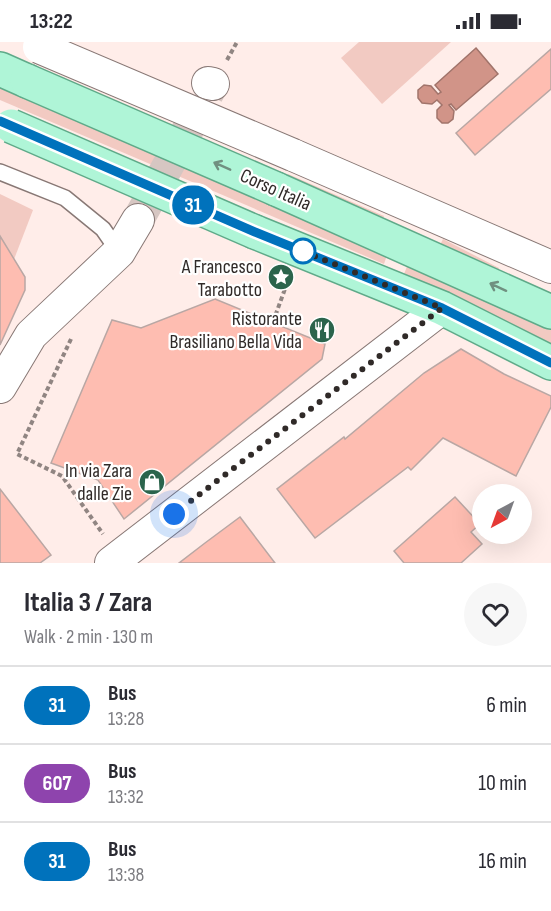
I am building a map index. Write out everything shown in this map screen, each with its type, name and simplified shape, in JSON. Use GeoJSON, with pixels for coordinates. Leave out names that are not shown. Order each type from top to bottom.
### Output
{"type":"FeatureCollection","features":[{"type":"Feature","properties":{"kind":"main road","name":"Corso Italia"},"geometry":{"type":"LineString","coordinates":[[14,75],[551,312]]}},
{"type":"Feature","properties":{"kind":"main road"},"geometry":{"type":"LineString","coordinates":[[5,124],[255,232],[442,308],[551,363]]}},
{"type":"Feature","properties":{"kind":"street","name":"Corso Italia"},"geometry":{"type":"LineString","coordinates":[[34,44],[551,267]]}},
{"type":"Feature","properties":{"kind":"street"},"geometry":{"type":"LineString","coordinates":[[0,387],[31,335],[119,252],[138,220]]}},
{"type":"Feature","properties":{"kind":"street"},"geometry":{"type":"LineString","coordinates":[[115,560],[442,308]]}},
{"type":"Feature","properties":{"kind":"lane"},"geometry":{"type":"LineString","coordinates":[[0,172],[65,198],[103,229],[119,252]]}},
{"type":"Feature","properties":{"kind":"path"},"geometry":{"type":"LineString","coordinates":[[273,322],[290,275]]}},
{"type":"Feature","properties":{"kind":"path"},"geometry":{"type":"LineString","coordinates":[[74,332],[17,454],[62,476],[115,560]]}},
{"type":"Feature","properties":{"kind":"shaded area"},"geometry":{"type":"Polygon","coordinates":[[[359,42],[451,42],[382,104],[341,58],[359,42]]]}},
{"type":"Feature","properties":{"kind":"shaded area"},"geometry":{"type":"Polygon","coordinates":[[[476,48],[498,74],[456,110],[451,104],[449,105],[454,111],[453,119],[448,123],[442,123],[437,118],[437,110],[442,105],[437,100],[432,104],[422,103],[418,98],[418,90],[424,85],[431,86],[438,94],[441,92],[435,85],[476,48]]]}},
{"type":"Feature","properties":{"kind":"shaded area"},"geometry":{"type":"Polygon","coordinates":[[[0,88],[387,255],[384,264],[0,100],[0,88]]]}},
{"type":"Feature","properties":{"kind":"shaded area"},"geometry":{"type":"Polygon","coordinates":[[[288,174],[384,216],[382,221],[286,179],[288,174]]]}},
{"type":"Feature","properties":{"kind":"shaded area"},"geometry":{"type":"Polygon","coordinates":[[[0,194],[33,210],[13,262],[0,256],[0,194]]]}},
{"type":"Feature","properties":{"kind":"shaded area"},"geometry":{"type":"Polygon","coordinates":[[[443,239],[499,268],[498,273],[440,245],[443,239]]]}},
{"type":"Feature","properties":{"kind":"shaded area"},"geometry":{"type":"Polygon","coordinates":[[[408,264],[551,329],[551,346],[404,274],[408,264]]]}},
{"type":"Feature","properties":{"kind":"building"},"geometry":{"type":"Polygon","coordinates":[[[551,49],[551,89],[475,155],[456,133],[551,49]]]}},
{"type":"Feature","properties":{"kind":"building"},"geometry":{"type":"Polygon","coordinates":[[[0,236],[25,277],[25,290],[0,345],[0,236]]]}},
{"type":"Feature","properties":{"kind":"building"},"geometry":{"type":"Polygon","coordinates":[[[215,299],[325,344],[322,359],[124,519],[98,480],[51,463],[112,320],[141,328],[215,299]]]}},
{"type":"Feature","properties":{"kind":"building"},"geometry":{"type":"Polygon","coordinates":[[[461,349],[504,374],[551,396],[551,407],[516,476],[443,438],[411,470],[408,467],[315,538],[277,489],[344,437],[345,439],[424,373],[461,349]]]}},
{"type":"Feature","properties":{"kind":"building"},"geometry":{"type":"Polygon","coordinates":[[[0,489],[51,555],[40,563],[0,563],[0,489]]]}},
{"type":"Feature","properties":{"kind":"building"},"geometry":{"type":"Polygon","coordinates":[[[455,497],[472,515],[472,544],[482,544],[461,563],[404,563],[394,551],[455,497]]]}},
{"type":"Feature","properties":{"kind":"building"},"geometry":{"type":"Polygon","coordinates":[[[240,517],[275,563],[179,563],[205,543],[240,517]]]}},
{"type":"Feature","properties":{"kind":"tunnel"},"geometry":{"type":"LineString","coordinates":[[138,220],[213,84]]}},
{"type":"Feature","properties":{"kind":"bus line","name":"31"},"geometry":{"type":"LineString","coordinates":[[0,121],[255,232],[442,308],[551,363]]}},
{"type":"Feature","properties":{"kind":"place","name":"A Francesco Tarabotto"},"geometry":{"type":"Point","coordinates":[281,277]}},
{"type":"Feature","properties":{"kind":"place","name":"Ristorante Brasiliano Bella Vida"},"geometry":{"type":"Point","coordinates":[322,330]}},
{"type":"Feature","properties":{"kind":"place","name":"In via Zara dalle Zie"},"geometry":{"type":"Point","coordinates":[152,482]}},
{"type":"Feature","properties":{"kind":"route"},"geometry":{"type":"LineString","coordinates":[[174,514],[442,308],[300,250],[303,251]]}}]}
